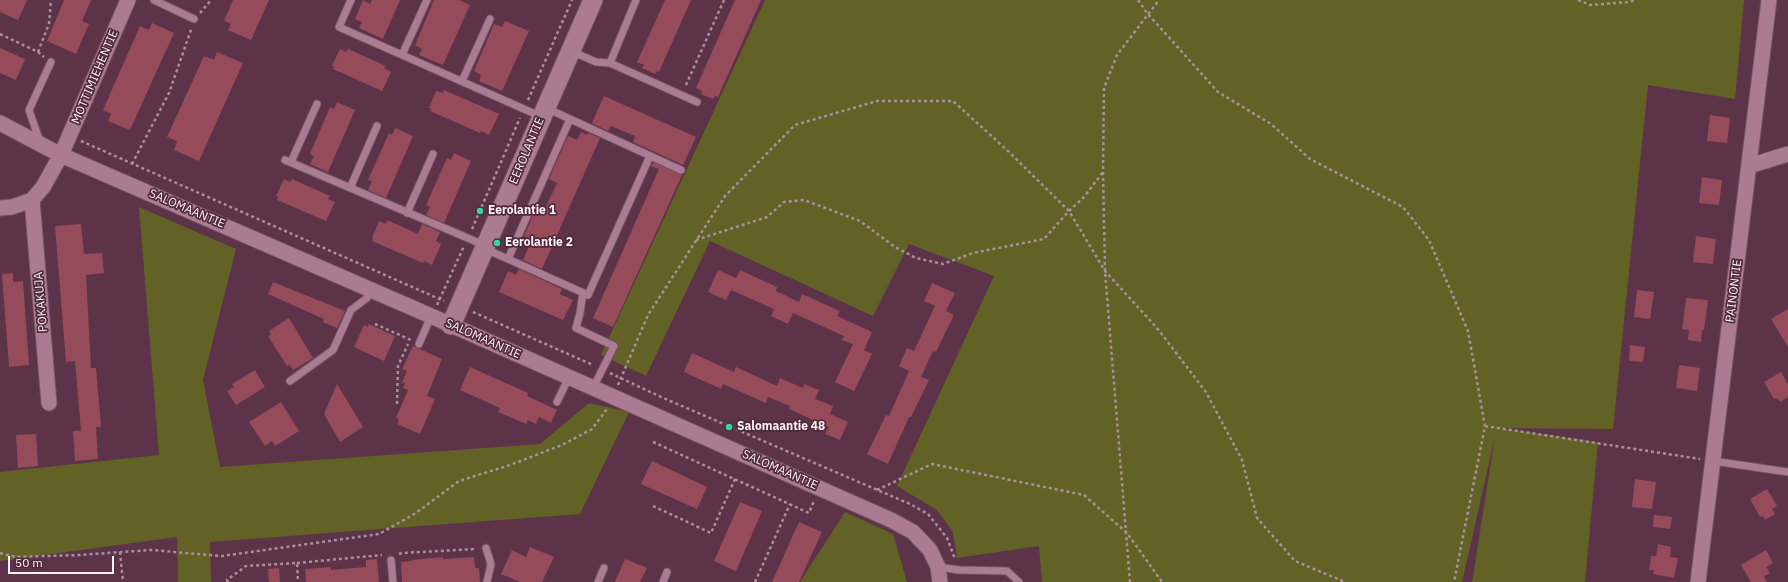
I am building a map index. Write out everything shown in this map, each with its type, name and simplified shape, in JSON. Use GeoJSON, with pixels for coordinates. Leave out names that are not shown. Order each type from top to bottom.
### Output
{"type":"FeatureCollection","features":[{"type":"Feature","properties":{"kind":"street","name":"MOTTIMIEHENTIE"},"geometry":{"type":"LineString","coordinates":[[32,200],[43,187],[61,155],[128,0]]}},
{"type":"Feature","properties":{"kind":"street","name":"EEROLANTIE"},"geometry":{"type":"LineString","coordinates":[[451,325],[486,248],[593,0]]}},
{"type":"Feature","properties":{"kind":"street","name":"PAINONTIE"},"geometry":{"type":"LineString","coordinates":[[1698,582],[1769,0]]}},
{"type":"Feature","properties":{"kind":"street","name":"SALOMAANTIE"},"geometry":{"type":"LineString","coordinates":[[0,123],[61,155],[371,289],[820,488],[913,532],[930,550],[938,567],[940,582]]}},
{"type":"Feature","properties":{"kind":"street"},"geometry":{"type":"LineString","coordinates":[[1749,166],[1788,154]]}},
{"type":"Feature","properties":{"kind":"street"},"geometry":{"type":"LineString","coordinates":[[0,208],[12,207],[32,200]]}},
{"type":"Feature","properties":{"kind":"street","name":"POKAKUJA"},"geometry":{"type":"LineString","coordinates":[[32,200],[49,403]]}},
{"type":"Feature","properties":{"kind":"lane"},"geometry":{"type":"LineString","coordinates":[[154,0],[194,19]]}},
{"type":"Feature","properties":{"kind":"lane"},"geometry":{"type":"LineString","coordinates":[[351,0],[340,26],[524,109],[544,112],[570,119],[681,170]]}},
{"type":"Feature","properties":{"kind":"lane"},"geometry":{"type":"LineString","coordinates":[[402,54],[426,0]]}},
{"type":"Feature","properties":{"kind":"lane"},"geometry":{"type":"LineString","coordinates":[[610,63],[636,0]]}},
{"type":"Feature","properties":{"kind":"lane"},"geometry":{"type":"LineString","coordinates":[[462,81],[490,19]]}},
{"type":"Feature","properties":{"kind":"lane"},"geometry":{"type":"LineString","coordinates":[[570,51],[596,62],[610,63],[697,102]]}},
{"type":"Feature","properties":{"kind":"lane"},"geometry":{"type":"LineString","coordinates":[[40,144],[29,110],[51,62]]}},
{"type":"Feature","properties":{"kind":"lane"},"geometry":{"type":"LineString","coordinates":[[317,104],[288,161],[467,239],[508,260],[588,295],[650,156]]}},
{"type":"Feature","properties":{"kind":"lane"},"geometry":{"type":"LineString","coordinates":[[508,260],[570,119]]}},
{"type":"Feature","properties":{"kind":"lane"},"geometry":{"type":"LineString","coordinates":[[350,188],[377,126]]}},
{"type":"Feature","properties":{"kind":"lane"},"geometry":{"type":"LineString","coordinates":[[407,213],[433,154]]}},
{"type":"Feature","properties":{"kind":"lane"},"geometry":{"type":"LineString","coordinates":[[290,381],[333,350],[351,310],[367,298],[371,289]]}},
{"type":"Feature","properties":{"kind":"lane"},"geometry":{"type":"LineString","coordinates":[[583,293],[576,328],[614,346],[593,388]]}},
{"type":"Feature","properties":{"kind":"lane"},"geometry":{"type":"LineString","coordinates":[[419,344],[431,316]]}},
{"type":"Feature","properties":{"kind":"lane"},"geometry":{"type":"LineString","coordinates":[[557,402],[569,377]]}},
{"type":"Feature","properties":{"kind":"lane"},"geometry":{"type":"LineString","coordinates":[[1713,461],[1788,472]]}},
{"type":"Feature","properties":{"kind":"lane"},"geometry":{"type":"LineString","coordinates":[[486,548],[490,564],[487,582]]}},
{"type":"Feature","properties":{"kind":"lane"},"geometry":{"type":"LineString","coordinates":[[391,560],[393,582]]}},
{"type":"Feature","properties":{"kind":"lane"},"geometry":{"type":"LineString","coordinates":[[938,567],[959,570],[1007,572],[1019,582]]}},
{"type":"Feature","properties":{"kind":"lane"},"geometry":{"type":"LineString","coordinates":[[598,582],[604,568]]}},
{"type":"Feature","properties":{"kind":"lane"},"geometry":{"type":"LineString","coordinates":[[663,582],[668,572]]}},
{"type":"Feature","properties":{"kind":"path"},"geometry":{"type":"LineString","coordinates":[[38,52],[49,24],[51,0]]}},
{"type":"Feature","properties":{"kind":"path"},"geometry":{"type":"LineString","coordinates":[[132,164],[169,93],[194,19],[211,0]]}},
{"type":"Feature","properties":{"kind":"path"},"geometry":{"type":"LineString","coordinates":[[441,299],[572,0]]}},
{"type":"Feature","properties":{"kind":"path"},"geometry":{"type":"LineString","coordinates":[[682,95],[724,0]]}},
{"type":"Feature","properties":{"kind":"path"},"geometry":{"type":"LineString","coordinates":[[1138,0],[1218,92],[1271,124],[1310,159],[1403,207],[1429,240],[1468,331],[1485,426],[1454,582]]}},
{"type":"Feature","properties":{"kind":"path"},"geometry":{"type":"LineString","coordinates":[[1130,582],[1105,271],[1103,172],[1104,88],[1117,55],[1159,0]]}},
{"type":"Feature","properties":{"kind":"path"},"geometry":{"type":"LineString","coordinates":[[1578,0],[1590,5],[1630,2],[1635,0]]}},
{"type":"Feature","properties":{"kind":"path"},"geometry":{"type":"LineString","coordinates":[[0,34],[38,52],[51,62]]}},
{"type":"Feature","properties":{"kind":"path"},"geometry":{"type":"LineString","coordinates":[[0,553],[16,556],[151,550],[222,556],[379,534],[416,513],[459,481],[510,465],[562,445],[592,429],[606,411],[614,397],[648,315],[725,196],[795,125],[877,101],[954,101],[1069,211],[1105,271],[1157,328],[1206,392],[1242,460],[1257,518],[1295,561],[1345,582]]}},
{"type":"Feature","properties":{"kind":"path"},"geometry":{"type":"LineString","coordinates":[[69,136],[602,369],[661,397],[910,504],[928,514],[947,538],[959,570]]}},
{"type":"Feature","properties":{"kind":"path"},"geometry":{"type":"LineString","coordinates":[[696,241],[766,217],[784,202],[804,200],[860,221],[895,246],[916,258],[943,264],[973,253],[1044,239],[1069,211],[1084,197],[1103,172]]}},
{"type":"Feature","properties":{"kind":"path"},"geometry":{"type":"LineString","coordinates":[[375,324],[419,344]]}},
{"type":"Feature","properties":{"kind":"path"},"geometry":{"type":"LineString","coordinates":[[397,404],[398,366],[410,340]]}},
{"type":"Feature","properties":{"kind":"path"},"geometry":{"type":"LineString","coordinates":[[1485,426],[1713,461]]}},
{"type":"Feature","properties":{"kind":"path"},"geometry":{"type":"LineString","coordinates":[[653,442],[809,513],[829,470]]}},
{"type":"Feature","properties":{"kind":"path"},"geometry":{"type":"LineString","coordinates":[[877,490],[932,464],[1084,495],[1127,533],[1162,582]]}},
{"type":"Feature","properties":{"kind":"path"},"geometry":{"type":"LineString","coordinates":[[653,506],[711,533],[735,479]]}},
{"type":"Feature","properties":{"kind":"path"},"geometry":{"type":"LineString","coordinates":[[755,582],[790,504]]}},
{"type":"Feature","properties":{"kind":"path"},"geometry":{"type":"LineString","coordinates":[[120,552],[123,582]]}},
{"type":"Feature","properties":{"kind":"path"},"geometry":{"type":"LineString","coordinates":[[228,582],[228,580],[246,566],[297,562],[298,582]]}},
{"type":"Feature","properties":{"kind":"shaded area"},"geometry":{"type":"Polygon","coordinates":[[[765,0],[1744,0],[1735,99],[1648,85],[1613,429],[1501,428],[1598,442],[1585,582],[1472,582],[1495,437],[1462,582],[1042,582],[1039,546],[957,558],[953,532],[937,510],[897,486],[994,276],[909,244],[873,316],[710,241],[646,376],[601,355],[765,0]]]}},
{"type":"Feature","properties":{"kind":"shaded area"},"geometry":{"type":"Polygon","coordinates":[[[139,207],[236,249],[203,380],[220,467],[540,444],[589,403],[629,412],[580,514],[210,542],[211,582],[178,582],[177,537],[0,561],[0,472],[159,455],[139,207]]]}},
{"type":"Feature","properties":{"kind":"shaded area"},"geometry":{"type":"Polygon","coordinates":[[[845,512],[893,534],[907,582],[800,582],[845,512]]]}},
{"type":"Feature","properties":{"kind":"building"},"geometry":{"type":"Polygon","coordinates":[[[0,0],[27,0],[18,20],[0,12],[0,0]]]}},
{"type":"Feature","properties":{"kind":"building"},"geometry":{"type":"Polygon","coordinates":[[[64,0],[91,0],[82,21],[89,24],[76,54],[47,41],[64,0]]]}},
{"type":"Feature","properties":{"kind":"building"},"geometry":{"type":"Polygon","coordinates":[[[233,0],[269,0],[251,40],[228,30],[231,24],[224,21],[233,0]]]}},
{"type":"Feature","properties":{"kind":"building"},"geometry":{"type":"Polygon","coordinates":[[[363,0],[370,4],[372,0],[400,0],[383,39],[359,28],[362,22],[355,19],[363,0]]]}},
{"type":"Feature","properties":{"kind":"building"},"geometry":{"type":"Polygon","coordinates":[[[434,0],[459,0],[470,5],[443,65],[419,55],[422,49],[415,45],[434,0]]]}},
{"type":"Feature","properties":{"kind":"building"},"geometry":{"type":"Polygon","coordinates":[[[665,0],[691,0],[659,72],[657,71],[655,74],[642,68],[644,65],[637,62],[665,0]]]}},
{"type":"Feature","properties":{"kind":"building"},"geometry":{"type":"Polygon","coordinates":[[[735,0],[761,0],[718,97],[715,96],[713,99],[701,94],[702,91],[696,88],[735,0]]]}},
{"type":"Feature","properties":{"kind":"building"},"geometry":{"type":"Polygon","coordinates":[[[505,21],[529,31],[502,91],[479,81],[481,75],[474,71],[494,24],[502,27],[505,21]]]}},
{"type":"Feature","properties":{"kind":"building"},"geometry":{"type":"Polygon","coordinates":[[[152,23],[174,33],[130,130],[108,121],[111,114],[103,110],[140,26],[149,30],[152,23]]]}},
{"type":"Feature","properties":{"kind":"building"},"geometry":{"type":"Polygon","coordinates":[[[0,48],[25,59],[16,80],[0,73],[0,48]]]}},
{"type":"Feature","properties":{"kind":"building"},"geometry":{"type":"Polygon","coordinates":[[[340,49],[346,52],[348,49],[386,66],[384,68],[391,72],[382,91],[333,69],[334,67],[332,66],[340,49]]]}},
{"type":"Feature","properties":{"kind":"building"},"geometry":{"type":"Polygon","coordinates":[[[217,52],[243,63],[199,161],[174,150],[177,141],[167,137],[204,56],[214,60],[217,52]]]}},
{"type":"Feature","properties":{"kind":"building"},"geometry":{"type":"Polygon","coordinates":[[[444,90],[499,114],[489,135],[481,131],[480,133],[430,111],[431,108],[429,108],[436,91],[443,93],[444,90]]]}},
{"type":"Feature","properties":{"kind":"building"},"geometry":{"type":"Polygon","coordinates":[[[604,96],[696,137],[683,165],[633,142],[635,136],[611,126],[608,131],[592,123],[604,96]]]}},
{"type":"Feature","properties":{"kind":"building"},"geometry":{"type":"Polygon","coordinates":[[[337,102],[355,110],[328,172],[310,164],[314,156],[310,154],[330,107],[334,109],[337,102]]]}},
{"type":"Feature","properties":{"kind":"building"},"geometry":{"type":"Polygon","coordinates":[[[1710,115],[1730,118],[1727,143],[1707,141],[1710,115]]]}},
{"type":"Feature","properties":{"kind":"building"},"geometry":{"type":"Polygon","coordinates":[[[395,128],[413,136],[386,198],[368,190],[372,181],[368,180],[389,133],[392,135],[395,128]]]}},
{"type":"Feature","properties":{"kind":"building"},"geometry":{"type":"Polygon","coordinates":[[[581,132],[600,138],[542,269],[523,260],[532,239],[524,236],[538,204],[546,207],[557,183],[549,179],[568,136],[577,140],[581,132]]]}},
{"type":"Feature","properties":{"kind":"building"},"geometry":{"type":"Polygon","coordinates":[[[454,153],[471,161],[444,223],[426,215],[430,207],[426,205],[447,158],[451,160],[454,153]]]}},
{"type":"Feature","properties":{"kind":"building"},"geometry":{"type":"Polygon","coordinates":[[[653,162],[682,175],[613,327],[593,318],[659,169],[651,166],[653,162]]]}},
{"type":"Feature","properties":{"kind":"building"},"geometry":{"type":"Polygon","coordinates":[[[1702,177],[1722,180],[1719,205],[1699,203],[1702,177]]]}},
{"type":"Feature","properties":{"kind":"building"},"geometry":{"type":"Polygon","coordinates":[[[284,179],[290,182],[292,179],[330,196],[328,199],[335,202],[326,221],[277,200],[278,197],[276,196],[284,179]]]}},
{"type":"Feature","properties":{"kind":"building"},"geometry":{"type":"Polygon","coordinates":[[[387,220],[418,234],[422,224],[440,232],[436,241],[441,244],[432,265],[424,261],[423,263],[372,241],[379,221],[386,224],[387,220]]]}},
{"type":"Feature","properties":{"kind":"building"},"geometry":{"type":"Polygon","coordinates":[[[81,224],[84,254],[102,253],[104,273],[86,275],[91,368],[96,368],[101,427],[96,427],[98,459],[75,461],[73,431],[81,431],[75,361],[66,362],[55,226],[81,224]]]}},
{"type":"Feature","properties":{"kind":"building"},"geometry":{"type":"Polygon","coordinates":[[[1696,236],[1716,239],[1713,264],[1693,262],[1696,236]]]}},
{"type":"Feature","properties":{"kind":"building"},"geometry":{"type":"Polygon","coordinates":[[[519,269],[562,289],[560,294],[573,300],[563,320],[499,292],[508,271],[516,275],[519,269]]]}},
{"type":"Feature","properties":{"kind":"building"},"geometry":{"type":"Polygon","coordinates":[[[718,270],[736,278],[740,270],[777,287],[776,291],[799,302],[802,294],[840,311],[837,316],[872,332],[864,350],[872,354],[854,391],[835,382],[853,344],[842,340],[844,336],[793,313],[788,324],[771,316],[774,309],[731,290],[726,300],[708,292],[718,270]]]}},
{"type":"Feature","properties":{"kind":"building"},"geometry":{"type":"Polygon","coordinates":[[[13,273],[13,282],[23,281],[29,365],[9,367],[2,274],[13,273]]]}},
{"type":"Feature","properties":{"kind":"building"},"geometry":{"type":"Polygon","coordinates":[[[273,282],[345,311],[337,328],[323,322],[324,319],[268,294],[273,282]]]}},
{"type":"Feature","properties":{"kind":"building"},"geometry":{"type":"Polygon","coordinates":[[[932,283],[955,293],[946,311],[954,315],[936,352],[933,351],[921,377],[929,380],[911,417],[909,417],[888,464],[867,454],[886,415],[889,416],[909,371],[899,366],[907,348],[914,351],[935,306],[924,301],[932,283]]]}},
{"type":"Feature","properties":{"kind":"building"},"geometry":{"type":"Polygon","coordinates":[[[1637,290],[1654,292],[1650,319],[1634,317],[1637,290]]]}},
{"type":"Feature","properties":{"kind":"building"},"geometry":{"type":"Polygon","coordinates":[[[1686,298],[1708,300],[1701,342],[1688,340],[1689,330],[1682,329],[1686,298]]]}},
{"type":"Feature","properties":{"kind":"building"},"geometry":{"type":"Polygon","coordinates":[[[1788,309],[1788,347],[1771,319],[1788,309]]]}},
{"type":"Feature","properties":{"kind":"building"},"geometry":{"type":"Polygon","coordinates":[[[289,318],[313,358],[293,370],[290,365],[287,366],[268,336],[271,334],[269,331],[289,318]]]}},
{"type":"Feature","properties":{"kind":"building"},"geometry":{"type":"Polygon","coordinates":[[[369,324],[395,336],[384,361],[354,347],[364,325],[368,327],[369,324]]]}},
{"type":"Feature","properties":{"kind":"building"},"geometry":{"type":"Polygon","coordinates":[[[1630,345],[1645,347],[1643,362],[1629,361],[1630,345]]]}},
{"type":"Feature","properties":{"kind":"building"},"geometry":{"type":"Polygon","coordinates":[[[413,346],[442,359],[427,396],[435,399],[420,434],[397,424],[399,419],[396,418],[408,390],[403,388],[405,383],[402,382],[407,371],[402,369],[413,346]]]}},
{"type":"Feature","properties":{"kind":"building"},"geometry":{"type":"Polygon","coordinates":[[[692,353],[734,372],[736,367],[777,386],[780,378],[803,388],[804,384],[819,390],[815,399],[833,406],[830,414],[848,422],[840,440],[825,434],[829,427],[789,409],[790,406],[768,397],[766,403],[723,384],[721,389],[684,372],[692,353]]]}},
{"type":"Feature","properties":{"kind":"building"},"geometry":{"type":"Polygon","coordinates":[[[1679,365],[1700,368],[1697,391],[1676,388],[1679,365]]]}},
{"type":"Feature","properties":{"kind":"building"},"geometry":{"type":"Polygon","coordinates":[[[470,367],[528,393],[527,396],[557,410],[551,423],[539,417],[536,424],[528,420],[526,424],[498,412],[500,408],[460,390],[470,367]]]}},
{"type":"Feature","properties":{"kind":"building"},"geometry":{"type":"Polygon","coordinates":[[[255,370],[265,387],[236,405],[227,391],[234,387],[232,384],[255,370]]]}},
{"type":"Feature","properties":{"kind":"building"},"geometry":{"type":"Polygon","coordinates":[[[1781,372],[1788,384],[1788,397],[1780,402],[1777,398],[1774,399],[1764,382],[1781,372]]]}},
{"type":"Feature","properties":{"kind":"building"},"geometry":{"type":"Polygon","coordinates":[[[337,384],[363,427],[340,442],[324,414],[337,384]]]}},
{"type":"Feature","properties":{"kind":"building"},"geometry":{"type":"Polygon","coordinates":[[[281,402],[299,431],[275,446],[272,441],[265,446],[249,422],[281,402]]]}},
{"type":"Feature","properties":{"kind":"building"},"geometry":{"type":"Polygon","coordinates":[[[36,434],[38,466],[18,468],[16,435],[36,434]]]}},
{"type":"Feature","properties":{"kind":"building"},"geometry":{"type":"Polygon","coordinates":[[[652,461],[707,487],[697,509],[641,484],[652,461]]]}},
{"type":"Feature","properties":{"kind":"building"},"geometry":{"type":"Polygon","coordinates":[[[1635,479],[1656,482],[1652,509],[1632,507],[1635,479]]]}},
{"type":"Feature","properties":{"kind":"building"},"geometry":{"type":"Polygon","coordinates":[[[1767,489],[1777,506],[1772,509],[1775,514],[1765,520],[1763,516],[1760,517],[1750,499],[1767,489]]]}},
{"type":"Feature","properties":{"kind":"building"},"geometry":{"type":"Polygon","coordinates":[[[740,502],[762,511],[736,571],[714,561],[740,502]]]}},
{"type":"Feature","properties":{"kind":"building"},"geometry":{"type":"Polygon","coordinates":[[[1654,515],[1672,517],[1670,529],[1653,527],[1654,515]]]}},
{"type":"Feature","properties":{"kind":"building"},"geometry":{"type":"Polygon","coordinates":[[[799,522],[822,532],[799,582],[772,582],[799,522]]]}},
{"type":"Feature","properties":{"kind":"building"},"geometry":{"type":"Polygon","coordinates":[[[1658,544],[1671,547],[1670,557],[1678,558],[1674,578],[1653,574],[1654,570],[1649,570],[1651,556],[1656,556],[1658,544]]]}},
{"type":"Feature","properties":{"kind":"building"},"geometry":{"type":"Polygon","coordinates":[[[530,547],[554,557],[542,582],[520,582],[501,574],[512,550],[526,557],[530,547]]]}},
{"type":"Feature","properties":{"kind":"building"},"geometry":{"type":"Polygon","coordinates":[[[1766,550],[1773,563],[1766,567],[1770,573],[1764,576],[1767,582],[1751,582],[1741,565],[1766,550]]]}},
{"type":"Feature","properties":{"kind":"building"},"geometry":{"type":"Polygon","coordinates":[[[443,557],[443,559],[474,557],[475,568],[479,568],[480,582],[402,582],[401,562],[443,557]]]}},
{"type":"Feature","properties":{"kind":"building"},"geometry":{"type":"Polygon","coordinates":[[[377,559],[379,582],[306,582],[305,569],[331,567],[331,570],[366,567],[366,560],[377,559]]]}},
{"type":"Feature","properties":{"kind":"building"},"geometry":{"type":"Polygon","coordinates":[[[625,559],[647,568],[640,582],[615,582],[625,559]]]}},
{"type":"Feature","properties":{"kind":"building"},"geometry":{"type":"Polygon","coordinates":[[[279,568],[280,582],[269,582],[268,569],[279,568]]]}},
{"type":"Feature","properties":{"kind":"place","name":"Eerolantie 1"},"geometry":{"type":"Point","coordinates":[480,211]}},
{"type":"Feature","properties":{"kind":"place","name":"Eerolantie 2"},"geometry":{"type":"Point","coordinates":[497,243]}},
{"type":"Feature","properties":{"kind":"place","name":"Salomaantie 48"},"geometry":{"type":"Point","coordinates":[729,427]}}]}
